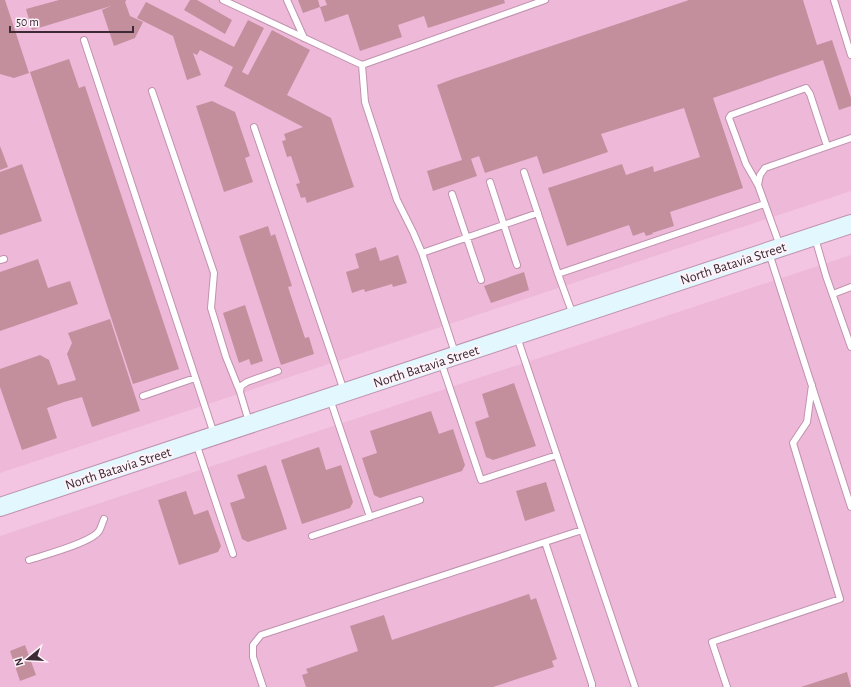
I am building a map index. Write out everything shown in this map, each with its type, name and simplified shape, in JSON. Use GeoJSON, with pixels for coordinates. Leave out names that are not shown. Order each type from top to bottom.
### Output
{"type":"FeatureCollection","features":[{"type":"Feature","properties":{"kind":"main road","name":"North Batavia Street"},"geometry":{"type":"LineString","coordinates":[[0,507],[851,224]]}},
{"type":"Feature","properties":{"kind":"lane"},"geometry":{"type":"LineString","coordinates":[[223,0],[362,65],[545,0]]}},
{"type":"Feature","properties":{"kind":"lane"},"geometry":{"type":"LineString","coordinates":[[287,0],[304,38]]}},
{"type":"Feature","properties":{"kind":"lane"},"geometry":{"type":"LineString","coordinates":[[834,0],[851,55]]}},
{"type":"Feature","properties":{"kind":"lane"},"geometry":{"type":"LineString","coordinates":[[84,40],[215,436]]}},
{"type":"Feature","properties":{"kind":"lane"},"geometry":{"type":"LineString","coordinates":[[362,65],[365,102],[397,200],[422,253],[448,358],[481,480],[557,455]]}},
{"type":"Feature","properties":{"kind":"lane"},"geometry":{"type":"LineString","coordinates":[[827,146],[810,94],[806,88],[731,115],[729,118],[746,164],[758,184],[774,250],[812,385],[851,507]]}},
{"type":"Feature","properties":{"kind":"lane"},"geometry":{"type":"LineString","coordinates":[[152,91],[214,273],[211,308],[226,357],[240,392],[250,424]]}},
{"type":"Feature","properties":{"kind":"lane"},"geometry":{"type":"LineString","coordinates":[[254,128],[337,395],[370,517]]}},
{"type":"Feature","properties":{"kind":"lane"},"geometry":{"type":"LineString","coordinates":[[758,184],[760,175],[765,168],[851,138]]}},
{"type":"Feature","properties":{"kind":"lane"},"geometry":{"type":"LineString","coordinates":[[524,172],[573,316]]}},
{"type":"Feature","properties":{"kind":"lane"},"geometry":{"type":"LineString","coordinates":[[490,182],[518,265]]}},
{"type":"Feature","properties":{"kind":"lane"},"geometry":{"type":"LineString","coordinates":[[452,194],[480,280]]}},
{"type":"Feature","properties":{"kind":"lane"},"geometry":{"type":"LineString","coordinates":[[558,274],[764,204]]}},
{"type":"Feature","properties":{"kind":"lane"},"geometry":{"type":"LineString","coordinates":[[422,253],[538,213]]}},
{"type":"Feature","properties":{"kind":"lane"},"geometry":{"type":"LineString","coordinates":[[815,236],[826,276],[851,347]]}},
{"type":"Feature","properties":{"kind":"lane"},"geometry":{"type":"LineString","coordinates":[[833,294],[851,287]]}},
{"type":"Feature","properties":{"kind":"lane"},"geometry":{"type":"LineString","coordinates":[[517,335],[635,687]]}},
{"type":"Feature","properties":{"kind":"lane"},"geometry":{"type":"LineString","coordinates":[[240,392],[241,386],[247,382],[278,371]]}},
{"type":"Feature","properties":{"kind":"lane"},"geometry":{"type":"LineString","coordinates":[[143,396],[195,378]]}},
{"type":"Feature","properties":{"kind":"lane"},"geometry":{"type":"LineString","coordinates":[[727,687],[712,642],[840,599],[793,443],[807,422],[812,385]]}},
{"type":"Feature","properties":{"kind":"lane"},"geometry":{"type":"LineString","coordinates":[[196,442],[233,554]]}},
{"type":"Feature","properties":{"kind":"lane"},"geometry":{"type":"LineString","coordinates":[[312,536],[420,500]]}},
{"type":"Feature","properties":{"kind":"lane"},"geometry":{"type":"LineString","coordinates":[[29,560],[88,540],[99,532],[104,520]]}},
{"type":"Feature","properties":{"kind":"lane"},"geometry":{"type":"LineString","coordinates":[[263,687],[253,657],[253,645],[261,635],[582,530]]}},
{"type":"Feature","properties":{"kind":"lane"},"geometry":{"type":"LineString","coordinates":[[545,542],[592,687]]}},
{"type":"Feature","properties":{"kind":"shaded area"},"geometry":{"type":"Polygon","coordinates":[[[0,0],[851,0],[851,191],[0,473],[0,0]]]}},
{"type":"Feature","properties":{"kind":"shaded area"},"geometry":{"type":"Polygon","coordinates":[[[851,255],[851,687],[0,687],[0,536],[851,255]]]}},
{"type":"Feature","properties":{"kind":"building"},"geometry":{"type":"Polygon","coordinates":[[[0,0],[5,0],[29,73],[14,78],[0,74],[0,0]]]}},
{"type":"Feature","properties":{"kind":"building"},"geometry":{"type":"Polygon","coordinates":[[[59,0],[126,0],[125,2],[130,16],[143,22],[135,38],[114,46],[102,10],[111,6],[32,30],[26,9],[59,0]]]}},
{"type":"Feature","properties":{"kind":"building"},"geometry":{"type":"Polygon","coordinates":[[[190,0],[197,0],[232,20],[225,34],[184,10],[190,0]]]}},
{"type":"Feature","properties":{"kind":"building"},"geometry":{"type":"Polygon","coordinates":[[[298,0],[318,0],[320,7],[303,13],[298,0]]]}},
{"type":"Feature","properties":{"kind":"building"},"geometry":{"type":"Polygon","coordinates":[[[325,0],[504,0],[505,3],[428,28],[424,16],[398,25],[402,37],[360,51],[348,14],[325,22],[320,7],[327,5],[325,0]]]}},
{"type":"Feature","properties":{"kind":"building"},"geometry":{"type":"Polygon","coordinates":[[[689,0],[803,0],[817,45],[832,40],[851,98],[851,106],[839,110],[823,60],[713,98],[743,188],[670,212],[674,226],[646,236],[644,232],[633,236],[629,225],[567,246],[548,188],[622,164],[626,175],[653,166],[654,172],[700,157],[684,108],[601,134],[608,152],[543,174],[537,156],[485,173],[479,156],[471,159],[477,176],[433,191],[427,171],[462,160],[437,85],[689,0]]]}},
{"type":"Feature","properties":{"kind":"building"},"geometry":{"type":"Polygon","coordinates":[[[146,2],[234,47],[248,20],[264,28],[242,72],[248,75],[272,30],[310,50],[287,95],[331,118],[354,187],[307,203],[305,197],[301,198],[296,184],[300,183],[291,156],[287,157],[282,141],[286,140],[284,134],[303,127],[224,86],[233,67],[200,50],[197,55],[193,53],[201,75],[187,80],[173,36],[137,18],[146,2]]]}},
{"type":"Feature","properties":{"kind":"building"},"geometry":{"type":"Polygon","coordinates":[[[69,59],[79,88],[85,86],[179,369],[133,384],[30,72],[69,59]]]}},
{"type":"Feature","properties":{"kind":"building"},"geometry":{"type":"Polygon","coordinates":[[[212,101],[235,112],[250,156],[245,158],[253,182],[224,192],[196,106],[212,101]]]}},
{"type":"Feature","properties":{"kind":"building"},"geometry":{"type":"Polygon","coordinates":[[[0,146],[8,167],[0,170],[0,146]]]}},
{"type":"Feature","properties":{"kind":"building"},"geometry":{"type":"Polygon","coordinates":[[[22,164],[42,221],[0,235],[0,172],[22,164]]]}},
{"type":"Feature","properties":{"kind":"building"},"geometry":{"type":"Polygon","coordinates":[[[268,226],[271,236],[275,234],[292,286],[288,287],[305,338],[309,337],[314,354],[281,365],[239,236],[268,226]]]}},
{"type":"Feature","properties":{"kind":"building"},"geometry":{"type":"Polygon","coordinates":[[[376,247],[380,261],[398,255],[407,283],[393,287],[392,284],[365,292],[364,289],[352,293],[346,272],[359,268],[355,254],[376,247]]]}},
{"type":"Feature","properties":{"kind":"building"},"geometry":{"type":"Polygon","coordinates":[[[38,259],[48,288],[70,281],[78,304],[0,331],[0,272],[38,259]]]}},
{"type":"Feature","properties":{"kind":"building"},"geometry":{"type":"Polygon","coordinates":[[[524,272],[529,290],[491,303],[484,286],[524,272]]]}},
{"type":"Feature","properties":{"kind":"building"},"geometry":{"type":"Polygon","coordinates":[[[245,305],[263,361],[251,365],[249,359],[239,363],[223,313],[245,305]]]}},
{"type":"Feature","properties":{"kind":"building"},"geometry":{"type":"Polygon","coordinates":[[[110,319],[140,411],[92,427],[82,397],[64,402],[47,408],[57,438],[22,450],[0,387],[0,369],[40,355],[49,360],[58,385],[76,380],[67,354],[72,343],[68,333],[110,319]]]}},
{"type":"Feature","properties":{"kind":"building"},"geometry":{"type":"Polygon","coordinates":[[[514,383],[536,446],[493,460],[486,457],[475,422],[489,417],[482,394],[514,383]]]}},
{"type":"Feature","properties":{"kind":"building"},"geometry":{"type":"Polygon","coordinates":[[[431,411],[439,434],[453,429],[465,465],[462,471],[380,498],[374,495],[362,458],[377,453],[370,431],[431,411]]]}},
{"type":"Feature","properties":{"kind":"building"},"geometry":{"type":"Polygon","coordinates":[[[319,447],[326,470],[341,465],[353,502],[350,508],[302,524],[281,460],[319,447]]]}},
{"type":"Feature","properties":{"kind":"building"},"geometry":{"type":"Polygon","coordinates":[[[266,465],[287,529],[248,542],[242,539],[230,503],[245,498],[237,475],[266,465]]]}},
{"type":"Feature","properties":{"kind":"building"},"geometry":{"type":"Polygon","coordinates":[[[546,482],[555,511],[525,521],[516,491],[546,482]]]}},
{"type":"Feature","properties":{"kind":"building"},"geometry":{"type":"Polygon","coordinates":[[[186,491],[194,515],[208,510],[221,546],[218,552],[179,565],[158,500],[186,491]]]}},
{"type":"Feature","properties":{"kind":"building"},"geometry":{"type":"Polygon","coordinates":[[[529,594],[531,600],[536,598],[557,659],[552,661],[554,667],[493,687],[306,687],[302,675],[308,673],[306,669],[358,651],[350,626],[384,615],[392,640],[529,594]]]}},
{"type":"Feature","properties":{"kind":"building"},"geometry":{"type":"Polygon","coordinates":[[[25,645],[36,675],[20,681],[10,651],[25,645]]]}},
{"type":"Feature","properties":{"kind":"building"},"geometry":{"type":"Polygon","coordinates":[[[847,672],[851,687],[801,687],[847,672]]]}}]}
